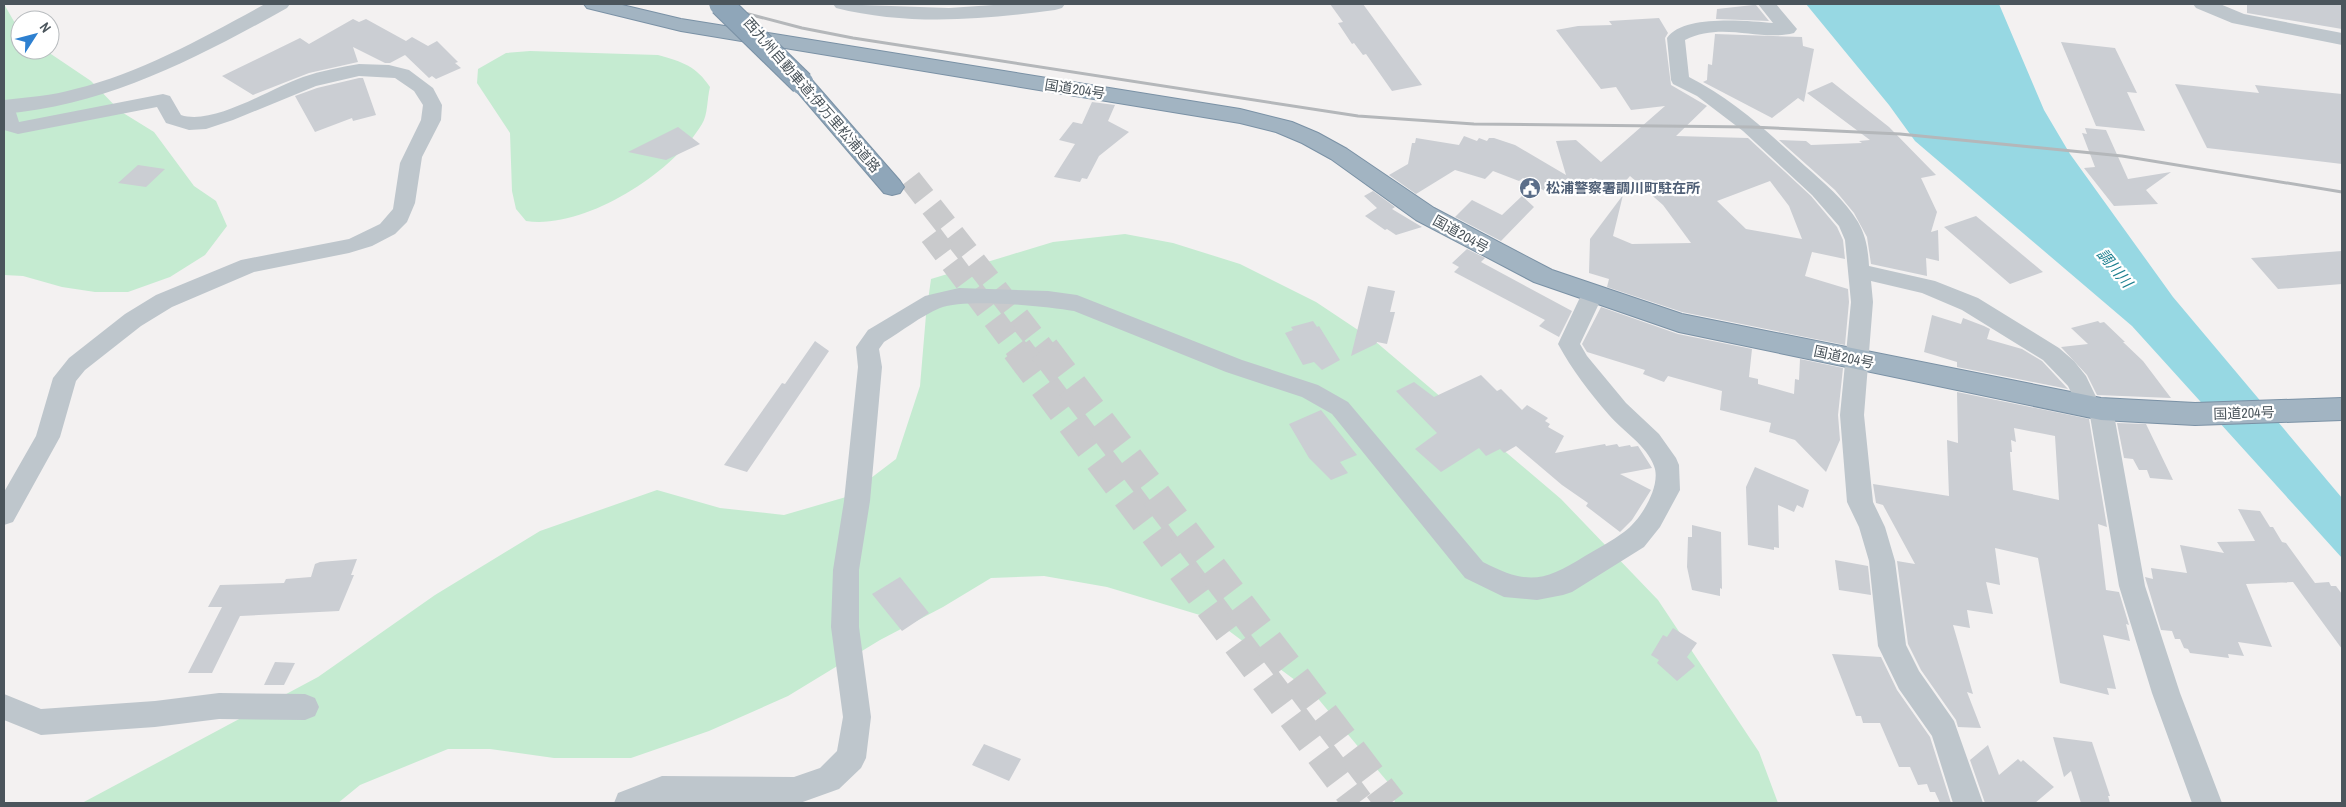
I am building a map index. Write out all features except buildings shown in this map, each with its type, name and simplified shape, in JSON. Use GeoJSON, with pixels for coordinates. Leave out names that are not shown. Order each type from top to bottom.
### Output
{"type":"FeatureCollection","features":[{"type":"Feature","properties":{"kind":"highway","name":"国道204号"},"geometry":{"type":"LineString","coordinates":[[594,4],[709,30],[1240,116],[1284,127],[1310,138],[1339,154],[1425,214],[1482,246],[1543,276],[1679,323],[2095,408],[2195,414],[2342,409]]}},
{"type":"Feature","properties":{"kind":"highway"},"geometry":{"type":"LineString","coordinates":[[721,4],[810,80]]}},
{"type":"Feature","properties":{"kind":"highway","name":"西九州自動車道;伊万里松浦道路"},"geometry":{"type":"LineString","coordinates":[[731,4],[810,80]]}},
{"type":"Feature","properties":{"kind":"highway","name":"西九州自動車道;伊万里松浦道路"},"geometry":{"type":"LineString","coordinates":[[749,4],[810,80],[901,184]]}},
{"type":"Feature","properties":{"kind":"street"},"geometry":{"type":"LineString","coordinates":[[4,515],[48,437],[65,378],[77,364],[133,320],[164,301],[217,276],[249,265],[365,242],[396,222],[403,208],[410,163],[415,146],[432,120],[434,106],[429,94],[401,74],[375,70],[340,74],[307,83],[212,121],[190,124],[173,119],[163,100],[18,128],[8,125],[5,107],[62,100],[122,83],[183,57],[280,4]]}},
{"type":"Feature","properties":{"kind":"street"},"geometry":{"type":"LineString","coordinates":[[843,4],[904,14],[958,14],[1056,4]]}},
{"type":"Feature","properties":{"kind":"street"},"geometry":{"type":"LineString","coordinates":[[1767,4],[1788,29],[1709,27],[1687,30],[1676,38],[1680,80],[1724,105],[1818,190],[1848,223],[1856,240],[1862,302],[1855,360],[1852,414],[1860,502],[1872,527],[1882,561],[1892,646],[1909,680],[1944,730],[1968,803]]}},
{"type":"Feature","properties":{"kind":"street"},"geometry":{"type":"LineString","coordinates":[[2203,4],[2239,20],[2342,39]]}},
{"type":"Feature","properties":{"kind":"street"},"geometry":{"type":"LineString","coordinates":[[1859,271],[1927,286],[1970,304],[2051,354],[2066,367],[2078,382],[2095,408],[2132,586],[2166,693],[2207,803]]}},
{"type":"Feature","properties":{"kind":"street"},"geometry":{"type":"LineString","coordinates":[[629,803],[662,790],[794,791],[829,779],[850,758],[857,716],[845,627],[846,570],[857,501],[870,367],[867,347],[876,336],[933,302],[960,296],[1048,299],[1077,302],[1234,366],[1310,391],[1340,408],[1352,421],[1474,570],[1504,586],[1537,589],[1563,584],[1635,538],[1651,520],[1667,490],[1667,465],[1650,440],[1618,409],[1579,362],[1569,344],[1592,294]]}},
{"type":"Feature","properties":{"kind":"street"},"geometry":{"type":"LineString","coordinates":[[4,707],[11,712],[41,722],[155,714],[219,706],[305,707]]}},
{"type":"Feature","properties":{"kind":"green space"},"geometry":{"type":"Polygon","coordinates":[[[4,4],[10,14],[10,60],[60,60],[91,81],[120,111],[154,132],[194,186],[216,201],[227,226],[205,255],[170,277],[128,292],[95,292],[62,287],[23,276],[4,275],[4,4]]]}},
{"type":"Feature","properties":{"kind":"green space"},"geometry":{"type":"Polygon","coordinates":[[[530,51],[658,55],[682,63],[694,69],[710,87],[704,120],[688,143],[670,161],[649,179],[625,194],[600,207],[574,217],[549,221],[526,221],[516,209],[512,191],[510,133],[477,83],[478,69],[506,53],[530,51]]]}},
{"type":"Feature","properties":{"kind":"green space"},"geometry":{"type":"Polygon","coordinates":[[[1125,234],[1173,243],[1240,264],[1316,302],[1376,342],[1561,499],[1658,600],[1759,752],[1778,803],[1395,803],[1391,786],[1315,695],[1213,619],[1107,587],[1044,576],[991,578],[943,607],[880,640],[788,696],[709,731],[631,758],[554,758],[490,749],[448,749],[360,785],[338,803],[82,803],[318,677],[435,595],[540,531],[657,490],[720,508],[784,515],[846,497],[896,459],[920,386],[931,279],[1053,242],[1125,234]]]}},
{"type":"Feature","properties":{"kind":"water","name":"調川川"},"geometry":{"type":"Polygon","coordinates":[[[1806,4],[1999,4],[2044,110],[2070,154],[2173,297],[2342,498],[2342,558],[2132,326],[1915,141],[1889,105],[1806,4]]]}},
{"type":"Feature","properties":{"kind":"tunnel"},"geometry":{"type":"LineString","coordinates":[[910,179],[1045,351]]}},
{"type":"Feature","properties":{"kind":"tunnel"},"geometry":{"type":"LineString","coordinates":[[931,235],[1018,351]]}},
{"type":"Feature","properties":{"kind":"tunnel"},"geometry":{"type":"LineString","coordinates":[[1017,349],[1358,803]]}},
{"type":"Feature","properties":{"kind":"tunnel"},"geometry":{"type":"LineString","coordinates":[[1044,349],[1391,803]]}},
{"type":"Feature","properties":{"kind":"railway"},"geometry":{"type":"LineString","coordinates":[[710,4],[802,28],[853,38],[1358,116],[1474,124],[1751,127],[1900,134],[2122,156],[2342,192]]}},
{"type":"Feature","properties":{"kind":"place","name":"松浦警察署調川町駐在所"},"geometry":{"type":"Point","coordinates":[1530,188]}}]}
